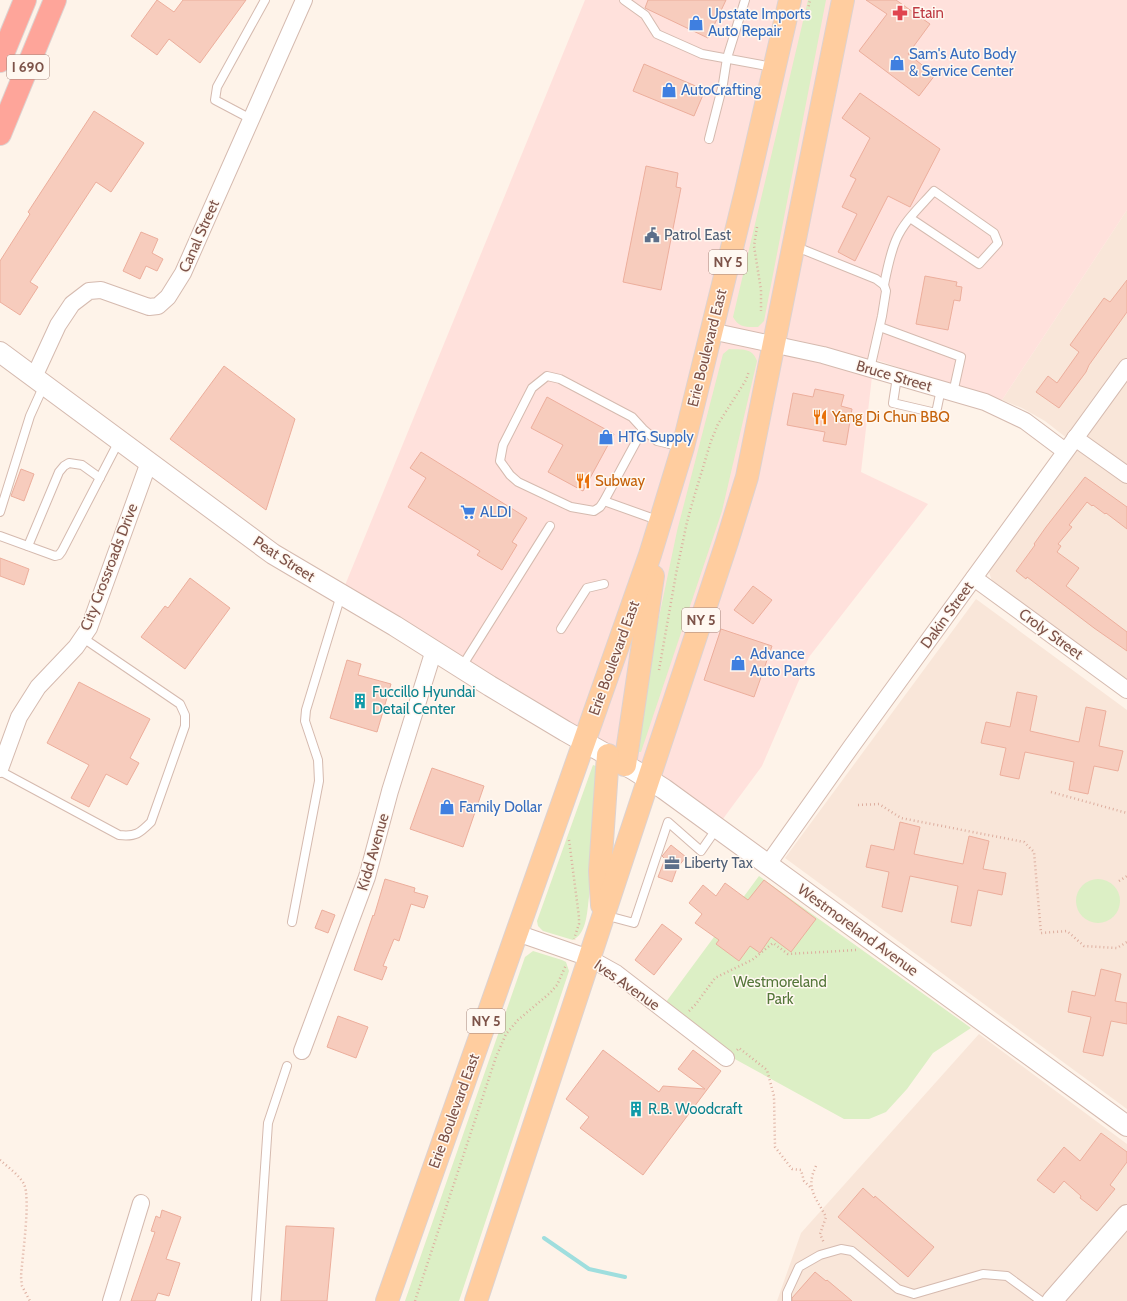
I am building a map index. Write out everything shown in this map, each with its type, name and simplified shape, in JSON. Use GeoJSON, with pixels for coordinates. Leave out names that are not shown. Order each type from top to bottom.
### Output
{"type":"FeatureCollection","features":[{"type":"Feature","properties":{"kind":"highway","name":"I 690"},"geometry":{"type":"LineString","coordinates":[[0,61],[25,0]]}},
{"type":"Feature","properties":{"kind":"highway","name":"I 690"},"geometry":{"type":"LineString","coordinates":[[0,134],[55,0]]}},
{"type":"Feature","properties":{"kind":"main road","name":"Erie Boulevard East"},"geometry":{"type":"LineString","coordinates":[[387,1301],[650,555],[682,447],[746,191],[790,0]]}},
{"type":"Feature","properties":{"kind":"main road","name":"NY 5"},"geometry":{"type":"LineString","coordinates":[[476,1301],[747,477],[843,0]]}},
{"type":"Feature","properties":{"kind":"main road"},"geometry":{"type":"LineString","coordinates":[[603,914],[600,871],[617,760],[660,522]]}},
{"type":"Feature","properties":{"kind":"street","name":"Canal Street"},"geometry":{"type":"LineString","coordinates":[[39,381],[58,325],[72,304],[89,290],[101,290],[149,307],[158,306],[168,298],[183,273],[304,0]]}},
{"type":"Feature","properties":{"kind":"street","name":"Bruce Street"},"geometry":{"type":"LineString","coordinates":[[711,330],[823,355],[985,402],[1025,422],[1065,451]]}},
{"type":"Feature","properties":{"kind":"street","name":"Peat Street"},"geometry":{"type":"LineString","coordinates":[[0,352],[274,554],[584,742]]}},
{"type":"Feature","properties":{"kind":"street","name":"Dakin Street"},"geometry":{"type":"LineString","coordinates":[[768,864],[851,747],[1127,367]]}},
{"type":"Feature","properties":{"kind":"street"},"geometry":{"type":"LineString","coordinates":[[1075,438],[1127,476]]}},
{"type":"Feature","properties":{"kind":"street","name":"City Crossroads Drive"},"geometry":{"type":"LineString","coordinates":[[0,770],[19,717],[38,687],[76,647],[89,628],[149,462]]}},
{"type":"Feature","properties":{"kind":"street","name":"Croly Street"},"geometry":{"type":"LineString","coordinates":[[974,578],[1127,690]]}},
{"type":"Feature","properties":{"kind":"street","name":"Kidd Avenue"},"geometry":{"type":"LineString","coordinates":[[302,1051],[367,877],[390,791],[434,650]]}},
{"type":"Feature","properties":{"kind":"street","name":"Westmoreland Avenue"},"geometry":{"type":"LineString","coordinates":[[584,742],[648,779],[768,864],[1127,1126]]}},
{"type":"Feature","properties":{"kind":"street","name":"Ives Avenue"},"geometry":{"type":"LineString","coordinates":[[517,933],[589,958],[616,973],[726,1058]]}},
{"type":"Feature","properties":{"kind":"street"},"geometry":{"type":"LineString","coordinates":[[111,1301],[141,1203]]}},
{"type":"Feature","properties":{"kind":"street"},"geometry":{"type":"LineString","coordinates":[[1052,1301],[1127,1215]]}},
{"type":"Feature","properties":{"kind":"lane"},"geometry":{"type":"LineString","coordinates":[[251,118],[215,100],[217,87],[265,0]]}},
{"type":"Feature","properties":{"kind":"lane"},"geometry":{"type":"LineString","coordinates":[[624,0],[645,15],[657,34],[702,54],[774,67]]}},
{"type":"Feature","properties":{"kind":"lane"},"geometry":{"type":"LineString","coordinates":[[709,139],[723,84],[727,58],[745,0]]}},
{"type":"Feature","properties":{"kind":"lane"},"geometry":{"type":"LineString","coordinates":[[870,369],[880,327],[886,291],[884,285],[896,240],[910,218],[934,191],[994,233],[998,242],[979,264],[910,218]]}},
{"type":"Feature","properties":{"kind":"lane"},"geometry":{"type":"LineString","coordinates":[[793,246],[825,257],[876,279],[884,285]]}},
{"type":"Feature","properties":{"kind":"lane"},"geometry":{"type":"LineString","coordinates":[[880,327],[961,357],[936,413],[893,403],[897,376]]}},
{"type":"Feature","properties":{"kind":"lane"},"geometry":{"type":"LineString","coordinates":[[643,429],[604,501],[600,507],[594,511],[571,507],[518,482],[510,476],[500,461],[503,445],[532,388],[547,376],[560,379],[632,417],[657,441],[682,447]]}},
{"type":"Feature","properties":{"kind":"lane"},"geometry":{"type":"LineString","coordinates":[[0,512],[30,416],[39,381]]}},
{"type":"Feature","properties":{"kind":"lane"},"geometry":{"type":"LineString","coordinates":[[0,536],[55,556],[58,555],[62,551],[120,440]]}},
{"type":"Feature","properties":{"kind":"lane"},"geometry":{"type":"LineString","coordinates":[[28,546],[59,472],[64,466],[69,463],[82,465],[100,478]]}},
{"type":"Feature","properties":{"kind":"lane"},"geometry":{"type":"LineString","coordinates":[[604,501],[660,522]]}},
{"type":"Feature","properties":{"kind":"lane"},"geometry":{"type":"LineString","coordinates":[[461,668],[550,526]]}},
{"type":"Feature","properties":{"kind":"lane"},"geometry":{"type":"LineString","coordinates":[[561,629],[587,588],[604,584]]}},
{"type":"Feature","properties":{"kind":"lane"},"geometry":{"type":"LineString","coordinates":[[292,922],[319,781],[318,760],[305,721],[306,710],[341,595]]}},
{"type":"Feature","properties":{"kind":"lane"},"geometry":{"type":"LineString","coordinates":[[0,770],[119,835],[131,837],[141,832],[151,822],[185,726],[185,715],[180,704],[82,638]]}},
{"type":"Feature","properties":{"kind":"lane"},"geometry":{"type":"LineString","coordinates":[[603,914],[634,924],[663,833],[668,822],[701,851],[717,828]]}},
{"type":"Feature","properties":{"kind":"lane"},"geometry":{"type":"LineString","coordinates":[[256,1301],[268,1123],[287,1066]]}},
{"type":"Feature","properties":{"kind":"lane"},"geometry":{"type":"LineString","coordinates":[[787,1301],[786,1293],[799,1267],[820,1255],[841,1249],[852,1251],[898,1289],[914,1294],[983,1274],[1007,1276],[1041,1301]]}},
{"type":"Feature","properties":{"kind":"path"},"geometry":{"type":"LineString","coordinates":[[804,23],[810,0]]}},
{"type":"Feature","properties":{"kind":"path"},"geometry":{"type":"LineString","coordinates":[[757,225],[754,246],[761,290],[760,316]]}},
{"type":"Feature","properties":{"kind":"path"},"geometry":{"type":"LineString","coordinates":[[658,671],[677,567],[687,522],[711,441],[718,424],[746,380],[751,365]]}},
{"type":"Feature","properties":{"kind":"path"},"geometry":{"type":"LineString","coordinates":[[1051,792],[1127,812]]}},
{"type":"Feature","properties":{"kind":"path"},"geometry":{"type":"LineString","coordinates":[[858,805],[878,804],[901,818],[1024,842],[1034,852],[1041,933],[1067,931],[1084,946],[1117,948],[1127,942]]}},
{"type":"Feature","properties":{"kind":"path"},"geometry":{"type":"LineString","coordinates":[[569,838],[579,917],[579,924],[574,941]]}},
{"type":"Feature","properties":{"kind":"path"},"geometry":{"type":"LineString","coordinates":[[1119,881],[1127,876]]}},
{"type":"Feature","properties":{"kind":"path"},"geometry":{"type":"LineString","coordinates":[[678,1021],[696,1004],[715,978],[752,960],[773,943],[788,954],[845,951],[857,950],[867,937]]}},
{"type":"Feature","properties":{"kind":"path"},"geometry":{"type":"LineString","coordinates":[[415,1301],[496,1057],[506,1034],[518,1020],[558,985],[567,963]]}},
{"type":"Feature","properties":{"kind":"path"},"geometry":{"type":"LineString","coordinates":[[726,1058],[739,1048],[767,1070],[774,1096],[775,1148],[792,1169],[800,1170],[804,1181],[811,1188],[826,1217],[820,1234],[828,1252]]}},
{"type":"Feature","properties":{"kind":"path"},"geometry":{"type":"LineString","coordinates":[[0,1160],[18,1176],[24,1185],[27,1199],[21,1277],[22,1286],[30,1301]]}},
{"type":"Feature","properties":{"kind":"path"},"geometry":{"type":"LineString","coordinates":[[811,1188],[812,1175],[816,1166]]}},
{"type":"Feature","properties":{"kind":"shaded area"},"geometry":{"type":"Polygon","coordinates":[[[585,0],[1127,0],[1127,210],[1002,400],[976,394],[874,359],[861,472],[928,504],[809,657],[762,766],[717,827],[341,595],[585,0]]]}},
{"type":"Feature","properties":{"kind":"shaded area"},"geometry":{"type":"Polygon","coordinates":[[[1127,210],[1127,679],[992,581],[989,572],[991,565],[1077,446],[1045,421],[1022,408],[1002,400],[1127,210]]]}},
{"type":"Feature","properties":{"kind":"shaded area"},"geometry":{"type":"Polygon","coordinates":[[[976,599],[1127,710],[1127,1109],[785,858],[976,599]]]}},
{"type":"Feature","properties":{"kind":"shaded area"},"geometry":{"type":"Polygon","coordinates":[[[979,1034],[1127,1144],[1127,1301],[777,1301],[801,1233],[979,1034]]]}},
{"type":"Feature","properties":{"kind":"green space"},"geometry":{"type":"Polygon","coordinates":[[[808,0],[826,0],[764,321],[758,327],[746,327],[740,325],[733,317],[808,0]]]}},
{"type":"Feature","properties":{"kind":"green space"},"geometry":{"type":"Polygon","coordinates":[[[729,349],[749,351],[757,361],[722,511],[641,752],[637,752],[633,742],[677,531],[723,354],[729,349]]]}},
{"type":"Feature","properties":{"kind":"green space"},"geometry":{"type":"Polygon","coordinates":[[[593,765],[600,771],[588,909],[584,927],[578,937],[573,940],[543,931],[538,926],[537,921],[593,765]]]}},
{"type":"Feature","properties":{"kind":"green space","name":"Westmoreland Park"},"geometry":{"type":"Polygon","coordinates":[[[759,876],[971,1028],[933,1053],[907,1089],[886,1112],[869,1119],[844,1119],[733,1058],[666,1002],[759,876]]]}},
{"type":"Feature","properties":{"kind":"green space"},"geometry":{"type":"Polygon","coordinates":[[[1098,879],[1110,883],[1116,889],[1120,901],[1116,913],[1110,919],[1098,923],[1086,919],[1080,913],[1076,901],[1080,889],[1086,883],[1098,879]]]}},
{"type":"Feature","properties":{"kind":"green space"},"geometry":{"type":"Polygon","coordinates":[[[533,951],[566,962],[569,971],[459,1301],[405,1301],[525,957],[533,951]]]}},
{"type":"Feature","properties":{"kind":"building"},"geometry":{"type":"Polygon","coordinates":[[[157,0],[174,12],[183,0],[246,0],[200,63],[169,39],[157,55],[131,36],[157,0]]]}},
{"type":"Feature","properties":{"kind":"building","name":"Upstate Imports Auto Repair"},"geometry":{"type":"Polygon","coordinates":[[[648,0],[726,0],[708,38],[645,8],[648,0]]]}},
{"type":"Feature","properties":{"kind":"building"},"geometry":{"type":"Polygon","coordinates":[[[866,0],[896,0],[930,24],[908,54],[935,75],[919,96],[859,51],[887,14],[866,0]]]}},
{"type":"Feature","properties":{"kind":"building","name":"AutoCrafting"},"geometry":{"type":"Polygon","coordinates":[[[644,64],[705,90],[694,116],[633,91],[644,64]]]}},
{"type":"Feature","properties":{"kind":"building"},"geometry":{"type":"Polygon","coordinates":[[[860,93],[940,149],[910,207],[888,196],[855,261],[838,252],[857,214],[842,207],[856,179],[850,176],[870,138],[842,118],[860,93]]]}},
{"type":"Feature","properties":{"kind":"building"},"geometry":{"type":"Polygon","coordinates":[[[94,111],[144,143],[111,192],[96,182],[30,282],[38,287],[20,315],[0,302],[0,261],[30,214],[28,212],[94,111]]]}},
{"type":"Feature","properties":{"kind":"building","name":"Patrol East"},"geometry":{"type":"Polygon","coordinates":[[[646,166],[678,173],[676,187],[681,188],[661,290],[623,282],[646,166]]]}},
{"type":"Feature","properties":{"kind":"building"},"geometry":{"type":"Polygon","coordinates":[[[141,232],[158,239],[152,253],[163,259],[157,271],[146,266],[140,279],[123,271],[141,232]]]}},
{"type":"Feature","properties":{"kind":"building"},"geometry":{"type":"Polygon","coordinates":[[[925,276],[957,282],[956,286],[962,287],[960,301],[954,300],[948,330],[916,324],[925,276]]]}},
{"type":"Feature","properties":{"kind":"building"},"geometry":{"type":"Polygon","coordinates":[[[1127,280],[1127,312],[1089,365],[1086,372],[1059,408],[1036,392],[1048,376],[1057,383],[1079,352],[1070,345],[1104,298],[1110,302],[1127,280]]]}},
{"type":"Feature","properties":{"kind":"building"},"geometry":{"type":"Polygon","coordinates":[[[224,366],[295,419],[266,510],[170,439],[224,366]]]}},
{"type":"Feature","properties":{"kind":"building","name":"Yang Di Chun BBQ"},"geometry":{"type":"Polygon","coordinates":[[[815,389],[844,395],[841,406],[852,409],[846,445],[823,441],[825,432],[787,425],[793,393],[813,397],[815,389]]]}},
{"type":"Feature","properties":{"kind":"building"},"geometry":{"type":"Polygon","coordinates":[[[547,397],[614,434],[583,491],[548,472],[563,445],[531,428],[547,397]]]}},
{"type":"Feature","properties":{"kind":"building","name":"ALDI"},"geometry":{"type":"Polygon","coordinates":[[[421,452],[527,518],[512,542],[517,545],[502,570],[477,555],[480,551],[408,507],[426,478],[410,468],[421,452]]]}},
{"type":"Feature","properties":{"kind":"building"},"geometry":{"type":"Polygon","coordinates":[[[21,469],[34,474],[24,501],[11,496],[21,469]]]}},
{"type":"Feature","properties":{"kind":"building"},"geometry":{"type":"Polygon","coordinates":[[[1085,477],[1127,507],[1127,529],[1106,513],[1105,514],[1087,502],[1069,525],[1072,527],[1058,544],[1061,546],[1057,552],[1079,568],[1066,586],[1127,632],[1127,651],[1027,577],[1026,579],[1016,571],[1046,527],[1085,477]]]}},
{"type":"Feature","properties":{"kind":"building"},"geometry":{"type":"Polygon","coordinates":[[[0,558],[29,569],[24,585],[0,576],[0,558]]]}},
{"type":"Feature","properties":{"kind":"building"},"geometry":{"type":"Polygon","coordinates":[[[190,578],[230,608],[185,669],[141,637],[165,606],[168,608],[190,578]]]}},
{"type":"Feature","properties":{"kind":"building"},"geometry":{"type":"Polygon","coordinates":[[[753,586],[772,600],[753,624],[734,610],[753,586]]]}},
{"type":"Feature","properties":{"kind":"building","name":"Advance Auto Parts"},"geometry":{"type":"Polygon","coordinates":[[[721,629],[772,646],[754,697],[704,680],[721,629]]]}},
{"type":"Feature","properties":{"kind":"building","name":"Fuccillo Hyundai Detail Center"},"geometry":{"type":"Polygon","coordinates":[[[347,660],[361,664],[358,675],[391,684],[377,732],[330,718],[347,660]]]}},
{"type":"Feature","properties":{"kind":"building"},"geometry":{"type":"Polygon","coordinates":[[[79,682],[150,719],[130,758],[139,763],[127,785],[106,774],[89,807],[71,798],[89,765],[47,743],[79,682]]]}},
{"type":"Feature","properties":{"kind":"building"},"geometry":{"type":"Polygon","coordinates":[[[1017,692],[1037,696],[1030,731],[1079,742],[1086,707],[1106,711],[1099,746],[1123,751],[1118,771],[1094,766],[1088,794],[1069,790],[1074,762],[1025,752],[1019,779],[1000,775],[1006,748],[981,743],[986,722],[1010,727],[1017,692]]]}},
{"type":"Feature","properties":{"kind":"building","name":"Family Dollar"},"geometry":{"type":"Polygon","coordinates":[[[432,768],[484,786],[463,847],[410,829],[432,768]]]}},
{"type":"Feature","properties":{"kind":"building"},"geometry":{"type":"Polygon","coordinates":[[[900,822],[920,827],[914,854],[963,864],[969,836],[989,841],[983,869],[1006,873],[1002,895],[978,890],[971,926],[951,922],[958,886],[910,876],[902,912],[882,907],[889,872],[866,867],[871,845],[894,850],[900,822]]]}},
{"type":"Feature","properties":{"kind":"building","name":"Liberty Tax"},"geometry":{"type":"Polygon","coordinates":[[[671,845],[686,857],[677,868],[672,882],[658,877],[665,859],[662,856],[671,845]]]}},
{"type":"Feature","properties":{"kind":"building"},"geometry":{"type":"Polygon","coordinates":[[[385,879],[415,888],[414,892],[428,896],[424,908],[411,904],[399,941],[394,939],[383,966],[387,967],[382,980],[354,970],[373,915],[374,916],[385,879]]]}},
{"type":"Feature","properties":{"kind":"building"},"geometry":{"type":"Polygon","coordinates":[[[764,880],[816,919],[791,952],[771,937],[760,953],[750,946],[739,961],[716,944],[719,940],[695,923],[702,914],[689,903],[703,885],[716,896],[725,883],[748,900],[764,880]]]}},
{"type":"Feature","properties":{"kind":"building"},"geometry":{"type":"Polygon","coordinates":[[[322,910],[335,915],[328,933],[315,928],[322,910]]]}},
{"type":"Feature","properties":{"kind":"building"},"geometry":{"type":"Polygon","coordinates":[[[662,924],[682,939],[654,975],[635,960],[662,924]]]}},
{"type":"Feature","properties":{"kind":"building"},"geometry":{"type":"Polygon","coordinates":[[[1101,969],[1121,974],[1115,1001],[1127,1003],[1127,1024],[1111,1021],[1103,1056],[1083,1052],[1091,1017],[1068,1012],[1072,991],[1095,996],[1101,969]]]}},
{"type":"Feature","properties":{"kind":"building"},"geometry":{"type":"Polygon","coordinates":[[[338,1016],[368,1027],[356,1058],[327,1047],[338,1016]]]}},
{"type":"Feature","properties":{"kind":"building","name":"R.B. Woodcraft"},"geometry":{"type":"Polygon","coordinates":[[[603,1050],[659,1092],[663,1086],[705,1089],[678,1069],[693,1050],[721,1071],[643,1175],[580,1128],[589,1117],[566,1099],[603,1050]]]}},
{"type":"Feature","properties":{"kind":"building"},"geometry":{"type":"Polygon","coordinates":[[[1101,1133],[1127,1152],[1127,1162],[1110,1185],[1115,1189],[1097,1211],[1080,1198],[1081,1196],[1064,1181],[1054,1193],[1037,1180],[1064,1147],[1080,1161],[1101,1133]]]}},
{"type":"Feature","properties":{"kind":"building"},"geometry":{"type":"Polygon","coordinates":[[[863,1188],[874,1198],[875,1196],[934,1247],[908,1277],[838,1217],[863,1188]]]}},
{"type":"Feature","properties":{"kind":"building"},"geometry":{"type":"Polygon","coordinates":[[[162,1210],[181,1217],[166,1259],[180,1263],[169,1296],[158,1293],[155,1301],[131,1301],[155,1232],[151,1231],[156,1216],[160,1218],[162,1210]]]}},
{"type":"Feature","properties":{"kind":"building"},"geometry":{"type":"Polygon","coordinates":[[[286,1226],[334,1228],[327,1301],[281,1301],[286,1226]]]}},
{"type":"Feature","properties":{"kind":"building"},"geometry":{"type":"Polygon","coordinates":[[[815,1272],[852,1301],[792,1301],[792,1298],[815,1272]]]}},
{"type":"Feature","properties":{"kind":"waterway"},"geometry":{"type":"LineString","coordinates":[[544,1238],[589,1269],[625,1277]]}},
{"type":"Feature","properties":{"kind":"place","name":"Etain"},"geometry":{"type":"Point","coordinates":[900,13]}},
{"type":"Feature","properties":{"kind":"place","name":"Upstate Imports Auto Repair"},"geometry":{"type":"Point","coordinates":[696,23]}},
{"type":"Feature","properties":{"kind":"place","name":"Sam's Auto Body & Service Center"},"geometry":{"type":"Point","coordinates":[897,63]}},
{"type":"Feature","properties":{"kind":"place","name":"AutoCrafting"},"geometry":{"type":"Point","coordinates":[669,90]}},
{"type":"Feature","properties":{"kind":"place","name":"Patrol East"},"geometry":{"type":"Point","coordinates":[652,235]}},
{"type":"Feature","properties":{"kind":"place","name":"Yang Di Chun BBQ"},"geometry":{"type":"Point","coordinates":[820,417]}},
{"type":"Feature","properties":{"kind":"place","name":"HTG Supply"},"geometry":{"type":"Point","coordinates":[606,437]}},
{"type":"Feature","properties":{"kind":"place","name":"Subway"},"geometry":{"type":"Point","coordinates":[583,481]}},
{"type":"Feature","properties":{"kind":"place","name":"ALDI"},"geometry":{"type":"Point","coordinates":[468,512]}},
{"type":"Feature","properties":{"kind":"place","name":"Advance Auto Parts"},"geometry":{"type":"Point","coordinates":[738,663]}},
{"type":"Feature","properties":{"kind":"place","name":"Fuccillo Hyundai Detail Center"},"geometry":{"type":"Point","coordinates":[360,701]}},
{"type":"Feature","properties":{"kind":"place","name":"Family Dollar"},"geometry":{"type":"Point","coordinates":[447,807]}},
{"type":"Feature","properties":{"kind":"place","name":"Liberty Tax"},"geometry":{"type":"Point","coordinates":[672,863]}},
{"type":"Feature","properties":{"kind":"place","name":"R.B. Woodcraft"},"geometry":{"type":"Point","coordinates":[636,1109]}}]}
